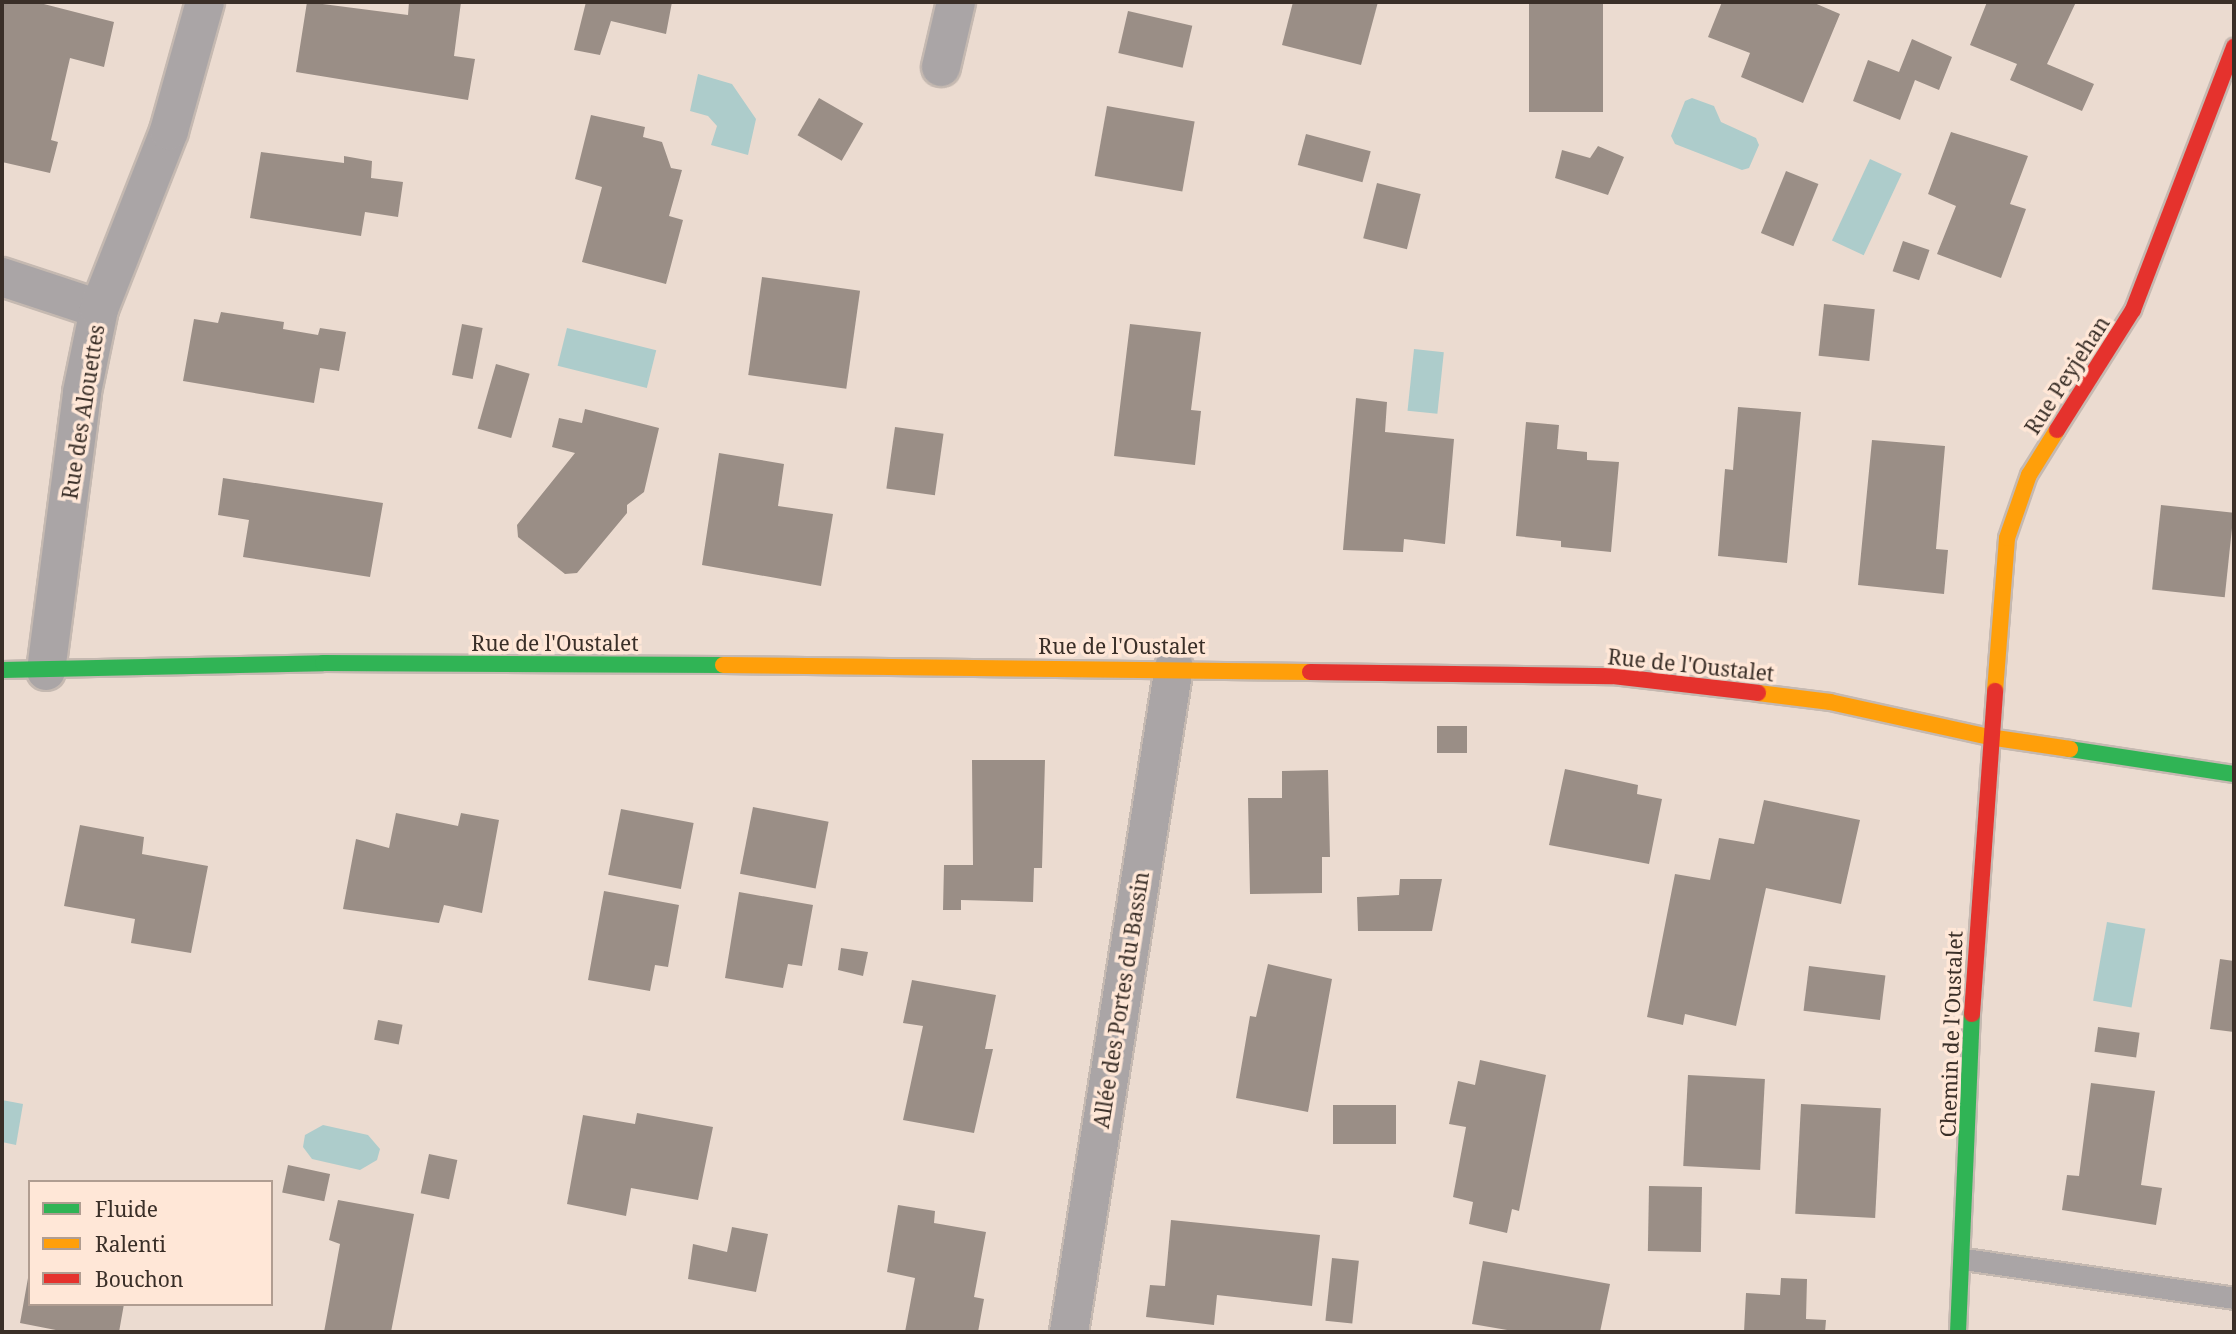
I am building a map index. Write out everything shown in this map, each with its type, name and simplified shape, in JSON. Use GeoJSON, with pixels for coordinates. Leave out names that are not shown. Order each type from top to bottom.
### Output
{"type":"FeatureCollection","features":[{"type":"Feature","properties":{"kind":"street","name":"Rue des Alouettes"},"geometry":{"type":"LineString","coordinates":[[46,671],[82,392],[99,309],[169,131],[205,2]]}},
{"type":"Feature","properties":{"kind":"street"},"geometry":{"type":"LineString","coordinates":[[941,67],[956,2]]}},
{"type":"Feature","properties":{"kind":"street","name":"Rue Peyjehan"},"geometry":{"type":"LineString","coordinates":[[1989,737],[2000,580],[2011,519],[2043,451],[2133,310],[2234,47]]}},
{"type":"Feature","properties":{"kind":"street"},"geometry":{"type":"LineString","coordinates":[[2,277],[99,309]]}},
{"type":"Feature","properties":{"kind":"street","name":"Rue de l'Oustalet"},"geometry":{"type":"LineString","coordinates":[[2,670],[323,663],[1174,667],[1612,676],[1830,702],[1989,737],[2233,767]]}},
{"type":"Feature","properties":{"kind":"street","name":"Allée des Portes du Bassin"},"geometry":{"type":"LineString","coordinates":[[1069,1332],[1174,667]]}},
{"type":"Feature","properties":{"kind":"street","name":"Chemin de l'Oustalet"},"geometry":{"type":"LineString","coordinates":[[1958,1332],[1964,1259],[1976,917],[1989,737]]}},
{"type":"Feature","properties":{"kind":"lane"},"geometry":{"type":"LineString","coordinates":[[1964,1259],[2234,1298]]}},
{"type":"Feature","properties":{"kind":"water"},"geometry":{"type":"Polygon","coordinates":[[[698,74],[732,84],[756,119],[748,155],[711,145],[717,126],[708,116],[690,111],[698,74]]]}},
{"type":"Feature","properties":{"kind":"water"},"geometry":{"type":"Polygon","coordinates":[[[1692,98],[1714,106],[1721,122],[1756,138],[1759,145],[1749,168],[1742,170],[1675,144],[1671,136],[1685,101],[1692,98]]]}},
{"type":"Feature","properties":{"kind":"water"},"geometry":{"type":"Polygon","coordinates":[[[1870,159],[1902,174],[1864,255],[1832,241],[1870,159]]]}},
{"type":"Feature","properties":{"kind":"water"},"geometry":{"type":"Polygon","coordinates":[[[567,328],[656,350],[647,388],[558,366],[567,328]]]}},
{"type":"Feature","properties":{"kind":"water"},"geometry":{"type":"Polygon","coordinates":[[[1414,349],[1444,352],[1437,414],[1408,411],[1414,349]]]}},
{"type":"Feature","properties":{"kind":"water"},"geometry":{"type":"Polygon","coordinates":[[[2107,922],[2145,929],[2132,1008],[2093,1001],[2107,922]]]}},
{"type":"Feature","properties":{"kind":"water"},"geometry":{"type":"Polygon","coordinates":[[[2,1100],[23,1104],[16,1145],[2,1142],[2,1100]]]}},
{"type":"Feature","properties":{"kind":"water"},"geometry":{"type":"Polygon","coordinates":[[[323,1125],[368,1135],[380,1149],[377,1160],[360,1170],[312,1159],[303,1147],[305,1135],[323,1125]]]}},
{"type":"Feature","properties":{"kind":"building"},"geometry":{"type":"Polygon","coordinates":[[[4,2],[36,2],[114,22],[104,67],[70,58],[51,140],[58,142],[50,173],[2,162],[4,2]]]}},
{"type":"Feature","properties":{"kind":"building"},"geometry":{"type":"Polygon","coordinates":[[[307,2],[408,15],[409,2],[461,2],[454,56],[475,59],[468,100],[296,72],[307,2]]]}},
{"type":"Feature","properties":{"kind":"building"},"geometry":{"type":"Polygon","coordinates":[[[586,2],[672,2],[666,34],[611,21],[600,55],[574,50],[586,2]]]}},
{"type":"Feature","properties":{"kind":"building"},"geometry":{"type":"Polygon","coordinates":[[[1293,2],[1378,2],[1361,65],[1282,45],[1293,2]]]}},
{"type":"Feature","properties":{"kind":"building"},"geometry":{"type":"Polygon","coordinates":[[[1529,2],[1603,2],[1603,112],[1529,112],[1529,2]]]}},
{"type":"Feature","properties":{"kind":"building"},"geometry":{"type":"Polygon","coordinates":[[[1722,2],[1812,2],[1840,14],[1803,103],[1741,77],[1750,53],[1708,37],[1722,2]]]}},
{"type":"Feature","properties":{"kind":"building"},"geometry":{"type":"Polygon","coordinates":[[[1987,2],[2076,2],[2047,64],[2094,84],[2082,111],[2010,80],[2017,64],[1970,45],[1987,2]]]}},
{"type":"Feature","properties":{"kind":"building"},"geometry":{"type":"Polygon","coordinates":[[[1128,11],[1192,26],[1183,68],[1118,53],[1128,11]]]}},
{"type":"Feature","properties":{"kind":"building"},"geometry":{"type":"Polygon","coordinates":[[[1912,39],[1952,57],[1939,90],[1915,80],[1900,120],[1853,101],[1868,60],[1899,72],[1912,39]]]}},
{"type":"Feature","properties":{"kind":"building"},"geometry":{"type":"Polygon","coordinates":[[[819,98],[863,124],[842,161],[798,135],[819,98]]]}},
{"type":"Feature","properties":{"kind":"building"},"geometry":{"type":"Polygon","coordinates":[[[1107,106],[1195,121],[1182,191],[1095,176],[1107,106]]]}},
{"type":"Feature","properties":{"kind":"building"},"geometry":{"type":"Polygon","coordinates":[[[591,115],[645,127],[643,137],[662,142],[671,168],[682,170],[669,216],[683,220],[666,284],[582,262],[602,187],[575,179],[591,115]]]}},
{"type":"Feature","properties":{"kind":"building"},"geometry":{"type":"Polygon","coordinates":[[[1951,132],[2028,156],[2010,204],[2026,209],[2001,278],[1937,254],[1956,206],[1928,194],[1951,132]]]}},
{"type":"Feature","properties":{"kind":"building"},"geometry":{"type":"Polygon","coordinates":[[[1306,134],[1371,151],[1362,182],[1298,165],[1306,134]]]}},
{"type":"Feature","properties":{"kind":"building"},"geometry":{"type":"Polygon","coordinates":[[[1598,146],[1624,157],[1608,195],[1555,178],[1562,150],[1590,158],[1598,146]]]}},
{"type":"Feature","properties":{"kind":"building"},"geometry":{"type":"Polygon","coordinates":[[[261,152],[344,163],[344,156],[372,161],[371,178],[403,182],[398,217],[365,212],[361,236],[250,218],[261,152]]]}},
{"type":"Feature","properties":{"kind":"building"},"geometry":{"type":"Polygon","coordinates":[[[1786,171],[1818,184],[1793,246],[1761,233],[1786,171]]]}},
{"type":"Feature","properties":{"kind":"building"},"geometry":{"type":"Polygon","coordinates":[[[1377,183],[1421,194],[1407,249],[1363,238],[1377,183]]]}},
{"type":"Feature","properties":{"kind":"building"},"geometry":{"type":"Polygon","coordinates":[[[1903,241],[1929,250],[1919,280],[1893,271],[1903,241]]]}},
{"type":"Feature","properties":{"kind":"building"},"geometry":{"type":"Polygon","coordinates":[[[762,277],[860,291],[846,389],[748,375],[762,277]]]}},
{"type":"Feature","properties":{"kind":"building"},"geometry":{"type":"Polygon","coordinates":[[[1824,304],[1875,309],[1869,361],[1819,356],[1824,304]]]}},
{"type":"Feature","properties":{"kind":"building"},"geometry":{"type":"Polygon","coordinates":[[[221,312],[284,322],[283,329],[318,335],[320,328],[346,332],[339,371],[320,368],[314,403],[183,381],[194,319],[218,323],[221,312]]]}},
{"type":"Feature","properties":{"kind":"building"},"geometry":{"type":"Polygon","coordinates":[[[462,324],[483,328],[473,379],[452,375],[462,324]]]}},
{"type":"Feature","properties":{"kind":"building"},"geometry":{"type":"Polygon","coordinates":[[[1130,324],[1201,332],[1191,410],[1201,411],[1195,465],[1114,456],[1130,324]]]}},
{"type":"Feature","properties":{"kind":"building"},"geometry":{"type":"Polygon","coordinates":[[[496,364],[530,374],[511,438],[478,428],[496,364]]]}},
{"type":"Feature","properties":{"kind":"building"},"geometry":{"type":"Polygon","coordinates":[[[1356,398],[1387,402],[1385,432],[1454,439],[1445,544],[1404,539],[1403,552],[1343,550],[1356,398]]]}},
{"type":"Feature","properties":{"kind":"building"},"geometry":{"type":"Polygon","coordinates":[[[1738,407],[1801,412],[1787,563],[1718,556],[1725,469],[1733,470],[1738,407]]]}},
{"type":"Feature","properties":{"kind":"building"},"geometry":{"type":"Polygon","coordinates":[[[585,409],[659,428],[644,492],[627,505],[627,513],[577,573],[565,574],[518,537],[517,525],[575,453],[552,447],[559,418],[582,423],[585,409]]]}},
{"type":"Feature","properties":{"kind":"building"},"geometry":{"type":"Polygon","coordinates":[[[1526,422],[1559,425],[1557,449],[1587,452],[1587,460],[1619,462],[1611,552],[1561,547],[1561,541],[1516,536],[1526,422]]]}},
{"type":"Feature","properties":{"kind":"building"},"geometry":{"type":"Polygon","coordinates":[[[895,427],[944,434],[935,495],[886,488],[895,427]]]}},
{"type":"Feature","properties":{"kind":"building"},"geometry":{"type":"Polygon","coordinates":[[[1872,440],[1945,446],[1936,549],[1948,550],[1944,594],[1858,585],[1872,440]]]}},
{"type":"Feature","properties":{"kind":"building"},"geometry":{"type":"Polygon","coordinates":[[[719,453],[784,464],[778,506],[833,514],[821,586],[702,565],[719,453]]]}},
{"type":"Feature","properties":{"kind":"building"},"geometry":{"type":"Polygon","coordinates":[[[223,478],[383,503],[370,577],[243,557],[249,520],[218,515],[223,478]]]}},
{"type":"Feature","properties":{"kind":"building"},"geometry":{"type":"Polygon","coordinates":[[[2161,505],[2234,513],[2225,597],[2152,590],[2161,505]]]}},
{"type":"Feature","properties":{"kind":"building"},"geometry":{"type":"Polygon","coordinates":[[[1437,726],[1467,726],[1467,753],[1437,753],[1437,726]]]}},
{"type":"Feature","properties":{"kind":"building"},"geometry":{"type":"Polygon","coordinates":[[[972,760],[1045,760],[1042,868],[1034,868],[1033,902],[961,900],[961,910],[943,910],[944,865],[973,865],[972,760]]]}},
{"type":"Feature","properties":{"kind":"building"},"geometry":{"type":"Polygon","coordinates":[[[1565,769],[1638,785],[1637,794],[1662,799],[1649,864],[1549,845],[1565,769]]]}},
{"type":"Feature","properties":{"kind":"building"},"geometry":{"type":"Polygon","coordinates":[[[1328,770],[1330,857],[1322,857],[1322,893],[1250,894],[1248,798],[1282,798],[1282,771],[1328,770]]]}},
{"type":"Feature","properties":{"kind":"building"},"geometry":{"type":"Polygon","coordinates":[[[1764,800],[1860,820],[1841,904],[1766,888],[1736,1026],[1685,1014],[1683,1025],[1647,1017],[1675,874],[1710,880],[1719,838],[1754,844],[1764,800]]]}},
{"type":"Feature","properties":{"kind":"building"},"geometry":{"type":"Polygon","coordinates":[[[753,807],[829,822],[816,888],[740,874],[753,807]]]}},
{"type":"Feature","properties":{"kind":"building"},"geometry":{"type":"Polygon","coordinates":[[[621,809],[694,823],[681,889],[608,875],[621,809]]]}},
{"type":"Feature","properties":{"kind":"building"},"geometry":{"type":"Polygon","coordinates":[[[396,813],[458,826],[461,813],[499,820],[482,913],[444,905],[439,923],[343,909],[356,839],[389,848],[396,813]]]}},
{"type":"Feature","properties":{"kind":"building"},"geometry":{"type":"Polygon","coordinates":[[[80,825],[144,837],[142,854],[208,866],[191,953],[131,943],[135,919],[64,906],[80,825]]]}},
{"type":"Feature","properties":{"kind":"building"},"geometry":{"type":"Polygon","coordinates":[[[1400,879],[1442,879],[1432,931],[1358,931],[1357,897],[1399,895],[1400,879]]]}},
{"type":"Feature","properties":{"kind":"building"},"geometry":{"type":"Polygon","coordinates":[[[604,891],[679,905],[668,967],[655,965],[650,991],[588,980],[604,891]]]}},
{"type":"Feature","properties":{"kind":"building"},"geometry":{"type":"Polygon","coordinates":[[[739,892],[813,905],[802,966],[788,964],[783,988],[725,978],[739,892]]]}},
{"type":"Feature","properties":{"kind":"building"},"geometry":{"type":"Polygon","coordinates":[[[841,948],[868,952],[863,976],[838,970],[841,948]]]}},
{"type":"Feature","properties":{"kind":"building"},"geometry":{"type":"Polygon","coordinates":[[[2220,959],[2234,961],[2234,1032],[2210,1029],[2220,959]]]}},
{"type":"Feature","properties":{"kind":"building"},"geometry":{"type":"Polygon","coordinates":[[[1268,964],[1332,979],[1308,1112],[1236,1098],[1250,1016],[1256,1017],[1268,964]]]}},
{"type":"Feature","properties":{"kind":"building"},"geometry":{"type":"Polygon","coordinates":[[[1809,966],[1885,975],[1880,1020],[1804,1011],[1809,966]]]}},
{"type":"Feature","properties":{"kind":"building"},"geometry":{"type":"Polygon","coordinates":[[[912,980],[996,995],[985,1049],[993,1049],[974,1133],[903,1120],[923,1026],[903,1023],[912,980]]]}},
{"type":"Feature","properties":{"kind":"building"},"geometry":{"type":"Polygon","coordinates":[[[378,1020],[403,1025],[399,1044],[374,1040],[378,1020]]]}},
{"type":"Feature","properties":{"kind":"building"},"geometry":{"type":"Polygon","coordinates":[[[2098,1027],[2140,1033],[2136,1058],[2095,1052],[2098,1027]]]}},
{"type":"Feature","properties":{"kind":"building"},"geometry":{"type":"Polygon","coordinates":[[[1480,1060],[1546,1075],[1519,1211],[1512,1209],[1507,1233],[1469,1224],[1473,1202],[1453,1197],[1466,1127],[1449,1124],[1458,1081],[1475,1085],[1480,1060]]]}},
{"type":"Feature","properties":{"kind":"building"},"geometry":{"type":"Polygon","coordinates":[[[1688,1075],[1765,1079],[1760,1170],[1683,1166],[1688,1075]]]}},
{"type":"Feature","properties":{"kind":"building"},"geometry":{"type":"Polygon","coordinates":[[[2091,1083],[2155,1091],[2141,1185],[2162,1188],[2156,1225],[2062,1210],[2067,1175],[2079,1176],[2091,1083]]]}},
{"type":"Feature","properties":{"kind":"building"},"geometry":{"type":"Polygon","coordinates":[[[1801,1104],[1881,1108],[1875,1218],[1795,1214],[1801,1104]]]}},
{"type":"Feature","properties":{"kind":"building"},"geometry":{"type":"Polygon","coordinates":[[[1333,1105],[1396,1105],[1396,1144],[1333,1144],[1333,1105]]]}},
{"type":"Feature","properties":{"kind":"building"},"geometry":{"type":"Polygon","coordinates":[[[637,1113],[713,1127],[698,1200],[631,1188],[626,1216],[567,1204],[583,1115],[635,1124],[637,1113]]]}},
{"type":"Feature","properties":{"kind":"building"},"geometry":{"type":"Polygon","coordinates":[[[429,1154],[457,1160],[449,1199],[421,1193],[429,1154]]]}},
{"type":"Feature","properties":{"kind":"building"},"geometry":{"type":"Polygon","coordinates":[[[288,1165],[330,1174],[324,1201],[282,1192],[288,1165]]]}},
{"type":"Feature","properties":{"kind":"building"},"geometry":{"type":"Polygon","coordinates":[[[1649,1186],[1702,1187],[1701,1252],[1648,1251],[1649,1186]]]}},
{"type":"Feature","properties":{"kind":"building"},"geometry":{"type":"Polygon","coordinates":[[[338,1200],[414,1214],[391,1332],[324,1332],[340,1244],[329,1240],[338,1200]]]}},
{"type":"Feature","properties":{"kind":"building"},"geometry":{"type":"Polygon","coordinates":[[[898,1205],[935,1211],[934,1223],[986,1232],[974,1297],[984,1299],[978,1332],[905,1332],[915,1278],[887,1272],[898,1205]]]}},
{"type":"Feature","properties":{"kind":"building"},"geometry":{"type":"Polygon","coordinates":[[[1171,1220],[1320,1235],[1312,1306],[1217,1295],[1214,1325],[1146,1317],[1150,1285],[1165,1286],[1171,1220]]]}},
{"type":"Feature","properties":{"kind":"building"},"geometry":{"type":"Polygon","coordinates":[[[732,1227],[768,1234],[756,1292],[688,1279],[693,1244],[727,1252],[732,1227]]]}},
{"type":"Feature","properties":{"kind":"building"},"geometry":{"type":"Polygon","coordinates":[[[1332,1258],[1359,1261],[1352,1323],[1325,1321],[1332,1258]]]}},
{"type":"Feature","properties":{"kind":"building"},"geometry":{"type":"Polygon","coordinates":[[[1483,1261],[1610,1284],[1600,1332],[1519,1332],[1472,1324],[1483,1261]]]}},
{"type":"Feature","properties":{"kind":"building"},"geometry":{"type":"Polygon","coordinates":[[[28,1278],[28,1306],[124,1306],[119,1332],[66,1332],[20,1323],[28,1278]]]}},
{"type":"Feature","properties":{"kind":"building"},"geometry":{"type":"Polygon","coordinates":[[[1781,1278],[1807,1279],[1806,1319],[1826,1320],[1825,1332],[1744,1332],[1746,1293],[1780,1295],[1781,1278]]]}},
{"type":"Feature","properties":{"kind":"traffic: fast"},"geometry":{"type":"LineString","coordinates":[[2,670],[323,663],[723,665]]}},
{"type":"Feature","properties":{"kind":"traffic: fast"},"geometry":{"type":"LineString","coordinates":[[2070,749],[2234,774]]}},
{"type":"Feature","properties":{"kind":"traffic: fast"},"geometry":{"type":"LineString","coordinates":[[1958,1332],[1972,1014]]}},
{"type":"Feature","properties":{"kind":"traffic: slow"},"geometry":{"type":"LineString","coordinates":[[1995,691],[2007,538],[2029,475],[2057,430]]}},
{"type":"Feature","properties":{"kind":"traffic: slow"},"geometry":{"type":"LineString","coordinates":[[723,665],[1310,672]]}},
{"type":"Feature","properties":{"kind":"traffic: slow"},"geometry":{"type":"LineString","coordinates":[[1758,693],[1830,702],[1989,737],[2070,749]]}},
{"type":"Feature","properties":{"kind":"traffic: jam"},"geometry":{"type":"LineString","coordinates":[[2057,430],[2133,310],[2234,47]]}},
{"type":"Feature","properties":{"kind":"traffic: jam"},"geometry":{"type":"LineString","coordinates":[[1310,672],[1612,676],[1758,693]]}},
{"type":"Feature","properties":{"kind":"traffic: jam"},"geometry":{"type":"LineString","coordinates":[[1972,1014],[1995,691]]}}]}
